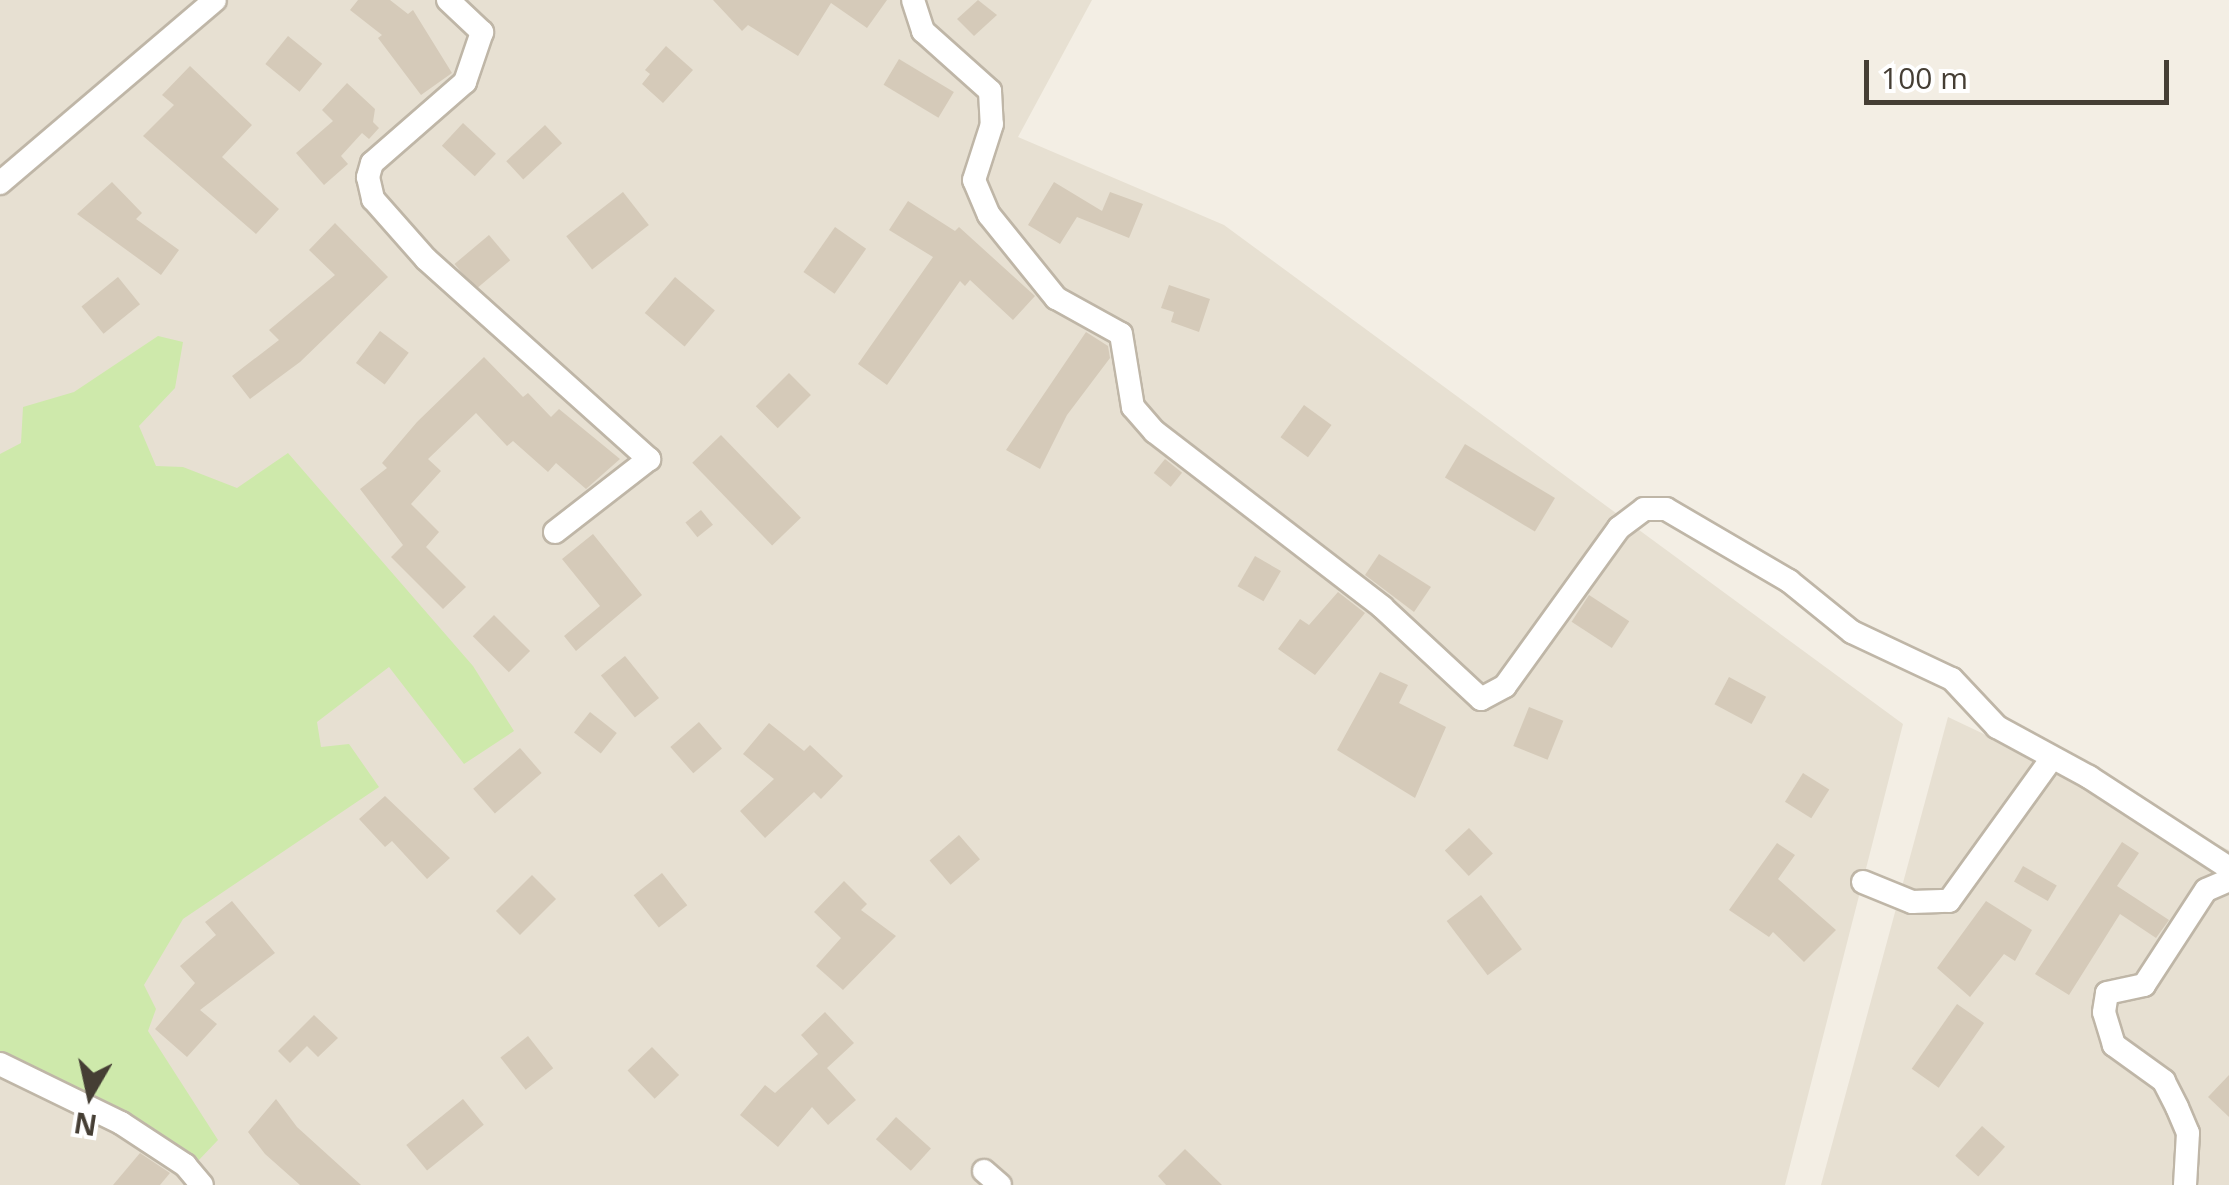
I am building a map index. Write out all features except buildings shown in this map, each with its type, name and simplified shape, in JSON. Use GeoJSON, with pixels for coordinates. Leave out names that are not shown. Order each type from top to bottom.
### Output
{"type":"FeatureCollection","features":[{"type":"Feature","properties":{"kind":"street"},"geometry":{"type":"LineString","coordinates":[[0,182],[216,0]]}},
{"type":"Feature","properties":{"kind":"street"},"geometry":{"type":"LineString","coordinates":[[448,0],[482,32],[465,82],[372,163],[368,177],[373,199],[426,258],[649,459],[555,532]]}},
{"type":"Feature","properties":{"kind":"street"},"geometry":{"type":"LineString","coordinates":[[914,0],[923,31],[990,91],[992,124],[974,180],[988,215],[1056,298],[1121,334],[1133,407],[1155,432],[1382,607],[1481,699],[1504,686],[1619,528],[1644,509],[1666,509],[1789,581],[1852,632],[1952,679],[1997,727],[2050,761],[2089,777],[2229,868]]}},
{"type":"Feature","properties":{"kind":"street"},"geometry":{"type":"LineString","coordinates":[[1863,882],[1912,902],[1949,900],[2050,761]]}},
{"type":"Feature","properties":{"kind":"street"},"geometry":{"type":"LineString","coordinates":[[2185,1185],[2188,1133],[2177,1107],[2164,1081],[2114,1045],[2104,1012],[2108,994],[2144,985],[2206,890],[2229,880]]}},
{"type":"Feature","properties":{"kind":"street"},"geometry":{"type":"LineString","coordinates":[[0,1064],[121,1122],[202,1185]]}},
{"type":"Feature","properties":{"kind":"shaded area"},"geometry":{"type":"Polygon","coordinates":[[[0,0],[1092,0],[1018,137],[1224,225],[1903,724],[1785,1185],[0,1185],[0,0]]]}},
{"type":"Feature","properties":{"kind":"shaded area"},"geometry":{"type":"Polygon","coordinates":[[[1948,717],[2229,850],[2229,1185],[1821,1185],[1948,717]]]}},
{"type":"Feature","properties":{"kind":"green space"},"geometry":{"type":"Polygon","coordinates":[[[158,336],[183,342],[175,388],[139,426],[156,466],[183,467],[237,488],[288,453],[473,666],[514,731],[464,764],[389,667],[317,722],[321,747],[349,744],[379,787],[183,919],[144,985],[156,1009],[148,1031],[218,1140],[197,1162],[0,1061],[0,454],[21,443],[23,407],[74,392],[158,336]]]}}]}
